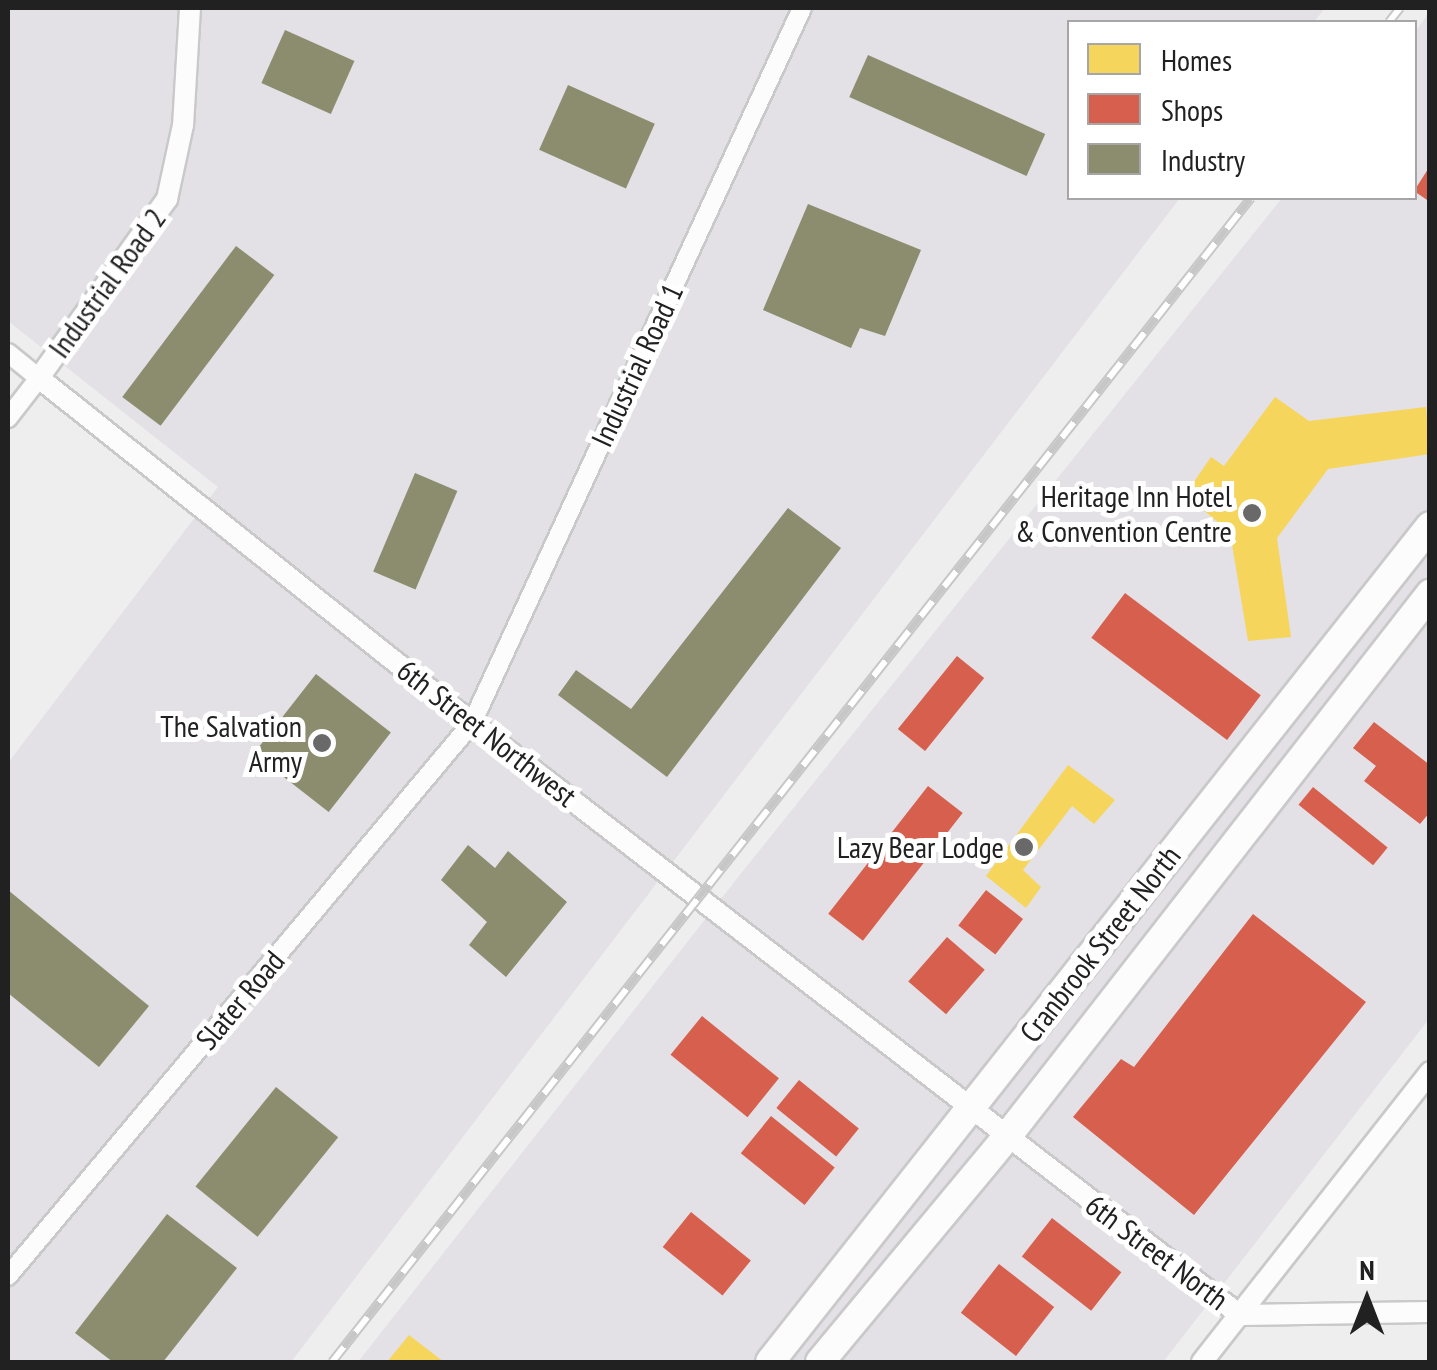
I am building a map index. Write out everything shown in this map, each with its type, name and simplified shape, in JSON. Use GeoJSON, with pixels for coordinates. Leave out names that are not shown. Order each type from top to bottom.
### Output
{"type":"FeatureCollection","features":[{"type":"Feature","properties":{"kind":"highway","name":"Cranbrook Street North"},"geometry":{"type":"LineString","coordinates":[[770,1362],[1430,526]]}},
{"type":"Feature","properties":{"kind":"highway","name":"Cranbrook Street North"},"geometry":{"type":"LineString","coordinates":[[820,1362],[1006,1138],[1430,594]]}},
{"type":"Feature","properties":{"kind":"street","name":"Industrial Road 2"},"geometry":{"type":"LineString","coordinates":[[39,378],[167,200],[184,126],[190,8]]}},
{"type":"Feature","properties":{"kind":"street","name":"Industrial Road 1"},"geometry":{"type":"LineString","coordinates":[[472,723],[802,8]]}},
{"type":"Feature","properties":{"kind":"street","name":"6th Street Northwest"},"geometry":{"type":"LineString","coordinates":[[8,353],[472,723],[970,1110]]}},
{"type":"Feature","properties":{"kind":"street"},"geometry":{"type":"LineString","coordinates":[[8,418],[39,378]]}},
{"type":"Feature","properties":{"kind":"street","name":"Slater Road"},"geometry":{"type":"LineString","coordinates":[[8,1276],[472,723]]}},
{"type":"Feature","properties":{"kind":"street"},"geometry":{"type":"LineString","coordinates":[[1202,1362],[1430,1072]]}},
{"type":"Feature","properties":{"kind":"street","name":"6th Street North"},"geometry":{"type":"LineString","coordinates":[[970,1110],[1240,1315],[1430,1312]]}},
{"type":"Feature","properties":{"kind":"shaded area"},"geometry":{"type":"Polygon","coordinates":[[[8,8],[1325,8],[1316,20],[1067,20],[1067,200],[1178,200],[291,1362],[8,1362],[8,763],[218,487],[8,321],[8,8]]]}},
{"type":"Feature","properties":{"kind":"shaded area"},"geometry":{"type":"Polygon","coordinates":[[[1429,13],[1429,1019],[1163,1362],[358,1362],[739,876],[1280,200],[1417,200],[1417,29],[1429,13]]]}},
{"type":"Feature","properties":{"kind":"building: Homes","name":"Heritage Inn Hotel & Convention Centre"},"geometry":{"type":"Polygon","coordinates":[[[1275,397],[1309,421],[1426,407],[1430,454],[1328,469],[1277,538],[1291,637],[1248,641],[1230,532],[1185,495],[1211,457],[1224,466],[1275,397]]]}},
{"type":"Feature","properties":{"kind":"building: Homes","name":"Lazy Bear Lodge"},"geometry":{"type":"Polygon","coordinates":[[[1068,765],[1115,800],[1094,824],[1072,806],[1023,870],[1041,887],[1026,908],[986,876],[1068,765]]]}},
{"type":"Feature","properties":{"kind":"building: Homes"},"geometry":{"type":"Polygon","coordinates":[[[409,1335],[444,1362],[387,1362],[409,1335]]]}},
{"type":"Feature","properties":{"kind":"building: Shops"},"geometry":{"type":"Polygon","coordinates":[[[1430,166],[1430,202],[1417,193],[1430,166]]]}},
{"type":"Feature","properties":{"kind":"building: Shops"},"geometry":{"type":"Polygon","coordinates":[[[1125,593],[1261,695],[1227,740],[1091,638],[1125,593]]]}},
{"type":"Feature","properties":{"kind":"building: Shops"},"geometry":{"type":"Polygon","coordinates":[[[957,656],[984,678],[925,751],[898,729],[957,656]]]}},
{"type":"Feature","properties":{"kind":"building: Shops"},"geometry":{"type":"Polygon","coordinates":[[[1374,722],[1430,765],[1430,812],[1420,824],[1364,781],[1376,766],[1353,748],[1374,722]]]}},
{"type":"Feature","properties":{"kind":"building: Shops"},"geometry":{"type":"Polygon","coordinates":[[[928,786],[963,813],[863,941],[828,914],[928,786]]]}},
{"type":"Feature","properties":{"kind":"building: Shops"},"geometry":{"type":"Polygon","coordinates":[[[1313,787],[1388,847],[1373,865],[1299,805],[1313,787]]]}},
{"type":"Feature","properties":{"kind":"building: Shops"},"geometry":{"type":"Polygon","coordinates":[[[986,890],[1023,919],[995,954],[958,925],[986,890]]]}},
{"type":"Feature","properties":{"kind":"building: Shops"},"geometry":{"type":"Polygon","coordinates":[[[1253,914],[1366,1002],[1194,1215],[1073,1117],[1121,1059],[1134,1067],[1253,914]]]}},
{"type":"Feature","properties":{"kind":"building: Shops"},"geometry":{"type":"Polygon","coordinates":[[[947,937],[985,970],[946,1014],[908,982],[947,937]]]}},
{"type":"Feature","properties":{"kind":"building: Shops"},"geometry":{"type":"Polygon","coordinates":[[[702,1016],[779,1078],[747,1117],[671,1055],[702,1016]]]}},
{"type":"Feature","properties":{"kind":"building: Shops"},"geometry":{"type":"Polygon","coordinates":[[[799,1080],[859,1128],[836,1156],[776,1108],[799,1080]]]}},
{"type":"Feature","properties":{"kind":"building: Shops"},"geometry":{"type":"Polygon","coordinates":[[[771,1116],[835,1168],[805,1205],[741,1153],[771,1116]]]}},
{"type":"Feature","properties":{"kind":"building: Shops"},"geometry":{"type":"Polygon","coordinates":[[[691,1212],[751,1260],[723,1295],[663,1247],[691,1212]]]}},
{"type":"Feature","properties":{"kind":"building: Shops"},"geometry":{"type":"Polygon","coordinates":[[[1052,1218],[1121,1272],[1091,1311],[1022,1257],[1052,1218]]]}},
{"type":"Feature","properties":{"kind":"building: Shops"},"geometry":{"type":"Polygon","coordinates":[[[999,1264],[1054,1307],[1016,1356],[961,1313],[999,1264]]]}},
{"type":"Feature","properties":{"kind":"building: Industry"},"geometry":{"type":"Polygon","coordinates":[[[285,30],[354,61],[331,114],[261,83],[285,30]]]}},
{"type":"Feature","properties":{"kind":"building: Industry"},"geometry":{"type":"Polygon","coordinates":[[[868,55],[1045,134],[1027,176],[849,97],[868,55]]]}},
{"type":"Feature","properties":{"kind":"building: Industry"},"geometry":{"type":"Polygon","coordinates":[[[568,85],[655,124],[626,189],[539,150],[568,85]]]}},
{"type":"Feature","properties":{"kind":"building: Industry"},"geometry":{"type":"Polygon","coordinates":[[[808,204],[921,250],[885,336],[860,328],[851,348],[763,310],[808,204]]]}},
{"type":"Feature","properties":{"kind":"building: Industry"},"geometry":{"type":"Polygon","coordinates":[[[236,246],[274,275],[161,426],[122,397],[236,246]]]}},
{"type":"Feature","properties":{"kind":"building: Industry"},"geometry":{"type":"Polygon","coordinates":[[[415,473],[457,491],[416,589],[373,571],[415,473]]]}},
{"type":"Feature","properties":{"kind":"building: Industry"},"geometry":{"type":"Polygon","coordinates":[[[788,508],[841,548],[667,777],[558,695],[576,670],[631,709],[788,508]]]}},
{"type":"Feature","properties":{"kind":"building: Industry","name":"The Salvation Army"},"geometry":{"type":"Polygon","coordinates":[[[316,674],[391,732],[329,812],[254,754],[316,674]]]}},
{"type":"Feature","properties":{"kind":"building: Industry"},"geometry":{"type":"Polygon","coordinates":[[[468,845],[495,868],[508,851],[567,902],[506,977],[469,945],[487,922],[441,880],[468,845]]]}},
{"type":"Feature","properties":{"kind":"building: Industry"},"geometry":{"type":"Polygon","coordinates":[[[8,890],[149,1006],[99,1067],[8,993],[8,890]]]}},
{"type":"Feature","properties":{"kind":"building: Industry"},"geometry":{"type":"Polygon","coordinates":[[[276,1087],[338,1137],[258,1237],[195,1186],[276,1087]]]}},
{"type":"Feature","properties":{"kind":"building: Industry"},"geometry":{"type":"Polygon","coordinates":[[[167,1214],[237,1268],[163,1362],[113,1362],[75,1333],[167,1214]]]}},
{"type":"Feature","properties":{"kind":"railway"},"geometry":{"type":"LineString","coordinates":[[1391,20],[1400,8]]}},
{"type":"Feature","properties":{"kind":"railway"},"geometry":{"type":"LineString","coordinates":[[332,1362],[1249,200]]}},
{"type":"Feature","properties":{"kind":"place","name":"Heritage Inn Hotel & Convention Centre"},"geometry":{"type":"Point","coordinates":[1252,513]}},
{"type":"Feature","properties":{"kind":"place","name":"The Salvation Army"},"geometry":{"type":"Point","coordinates":[322,743]}},
{"type":"Feature","properties":{"kind":"place","name":"Lazy Bear Lodge"},"geometry":{"type":"Point","coordinates":[1024,847]}}]}
